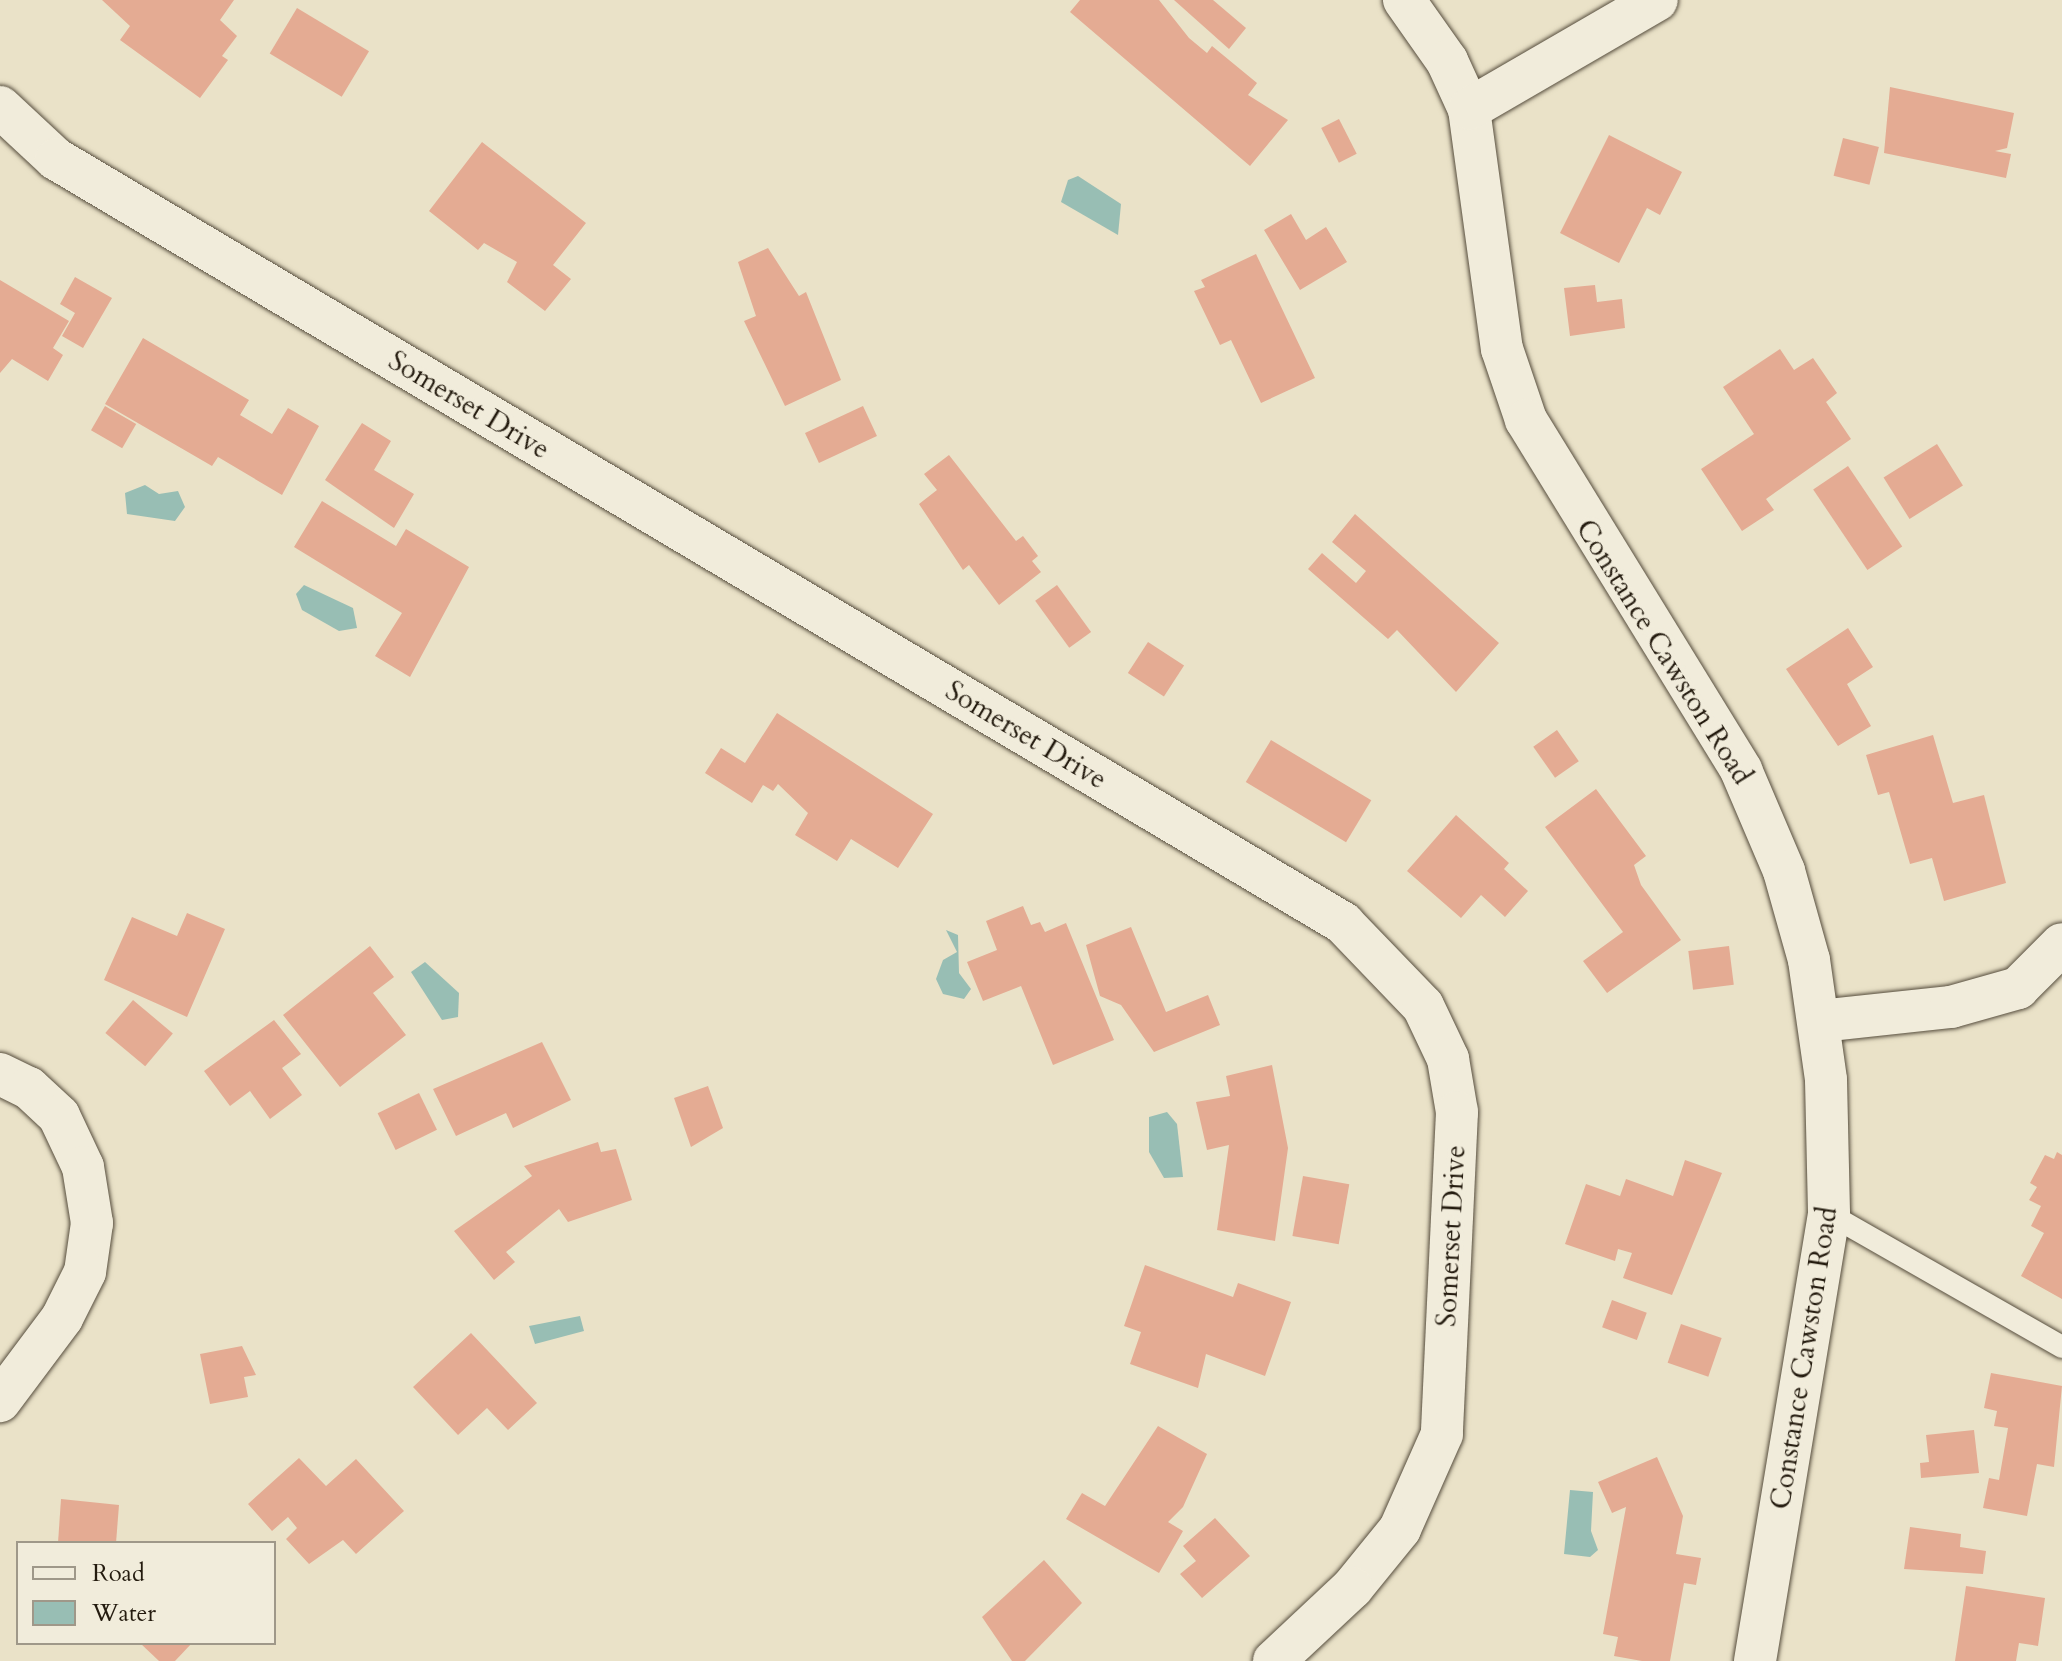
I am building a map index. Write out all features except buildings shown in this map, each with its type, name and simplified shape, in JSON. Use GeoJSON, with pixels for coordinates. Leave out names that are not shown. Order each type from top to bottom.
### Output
{"type":"FeatureCollection","features":[{"type":"Feature","properties":{"kind":"street","name":"Constance Cawston Road"},"geometry":{"type":"LineString","coordinates":[[1404,0],[1447,61],[1469,109],[1502,349],[1526,420],[1741,770],[1784,871],[1820,1021],[1829,1214],[1755,1661]]}},
{"type":"Feature","properties":{"kind":"street"},"geometry":{"type":"LineString","coordinates":[[1469,109],[1657,0]]}},
{"type":"Feature","properties":{"kind":"street","name":"Somerset Drive"},"geometry":{"type":"LineString","coordinates":[[0,107],[56,159],[1343,923],[1423,1006],[1448,1059],[1457,1112],[1442,1434],[1400,1529],[1352,1588],[1274,1661]]}},
{"type":"Feature","properties":{"kind":"street"},"geometry":{"type":"LineString","coordinates":[[1820,1021],[1951,1007],[2018,988],[2062,944]]}},
{"type":"Feature","properties":{"kind":"street"},"geometry":{"type":"LineString","coordinates":[[0,1074],[29,1088],[59,1116],[83,1167],[92,1223],[85,1272],[62,1318],[0,1401]]}},
{"type":"Feature","properties":{"kind":"lane"},"geometry":{"type":"LineString","coordinates":[[1829,1214],[2062,1347]]}},
{"type":"Feature","properties":{"kind":"water"},"geometry":{"type":"Polygon","coordinates":[[[1078,176],[1121,204],[1118,235],[1061,202],[1068,180],[1078,176]]]}},
{"type":"Feature","properties":{"kind":"water"},"geometry":{"type":"Polygon","coordinates":[[[145,485],[159,494],[178,491],[185,507],[175,521],[127,514],[125,493],[145,485]]]}},
{"type":"Feature","properties":{"kind":"water"},"geometry":{"type":"Polygon","coordinates":[[[304,585],[353,608],[357,628],[339,631],[302,610],[296,594],[304,585]]]}},
{"type":"Feature","properties":{"kind":"water"},"geometry":{"type":"Polygon","coordinates":[[[946,930],[958,935],[959,973],[971,989],[964,999],[943,994],[936,979],[943,960],[957,952],[946,930]]]}},
{"type":"Feature","properties":{"kind":"water"},"geometry":{"type":"Polygon","coordinates":[[[425,962],[459,993],[458,1017],[442,1020],[411,972],[425,962]]]}},
{"type":"Feature","properties":{"kind":"water"},"geometry":{"type":"Polygon","coordinates":[[[1167,1112],[1177,1124],[1183,1177],[1164,1178],[1149,1152],[1149,1117],[1167,1112]]]}},
{"type":"Feature","properties":{"kind":"water"},"geometry":{"type":"Polygon","coordinates":[[[580,1316],[584,1331],[535,1344],[529,1326],[580,1316]]]}},
{"type":"Feature","properties":{"kind":"water"},"geometry":{"type":"Polygon","coordinates":[[[1570,1490],[1593,1492],[1591,1531],[1598,1550],[1590,1557],[1564,1554],[1570,1490]]]}}]}
